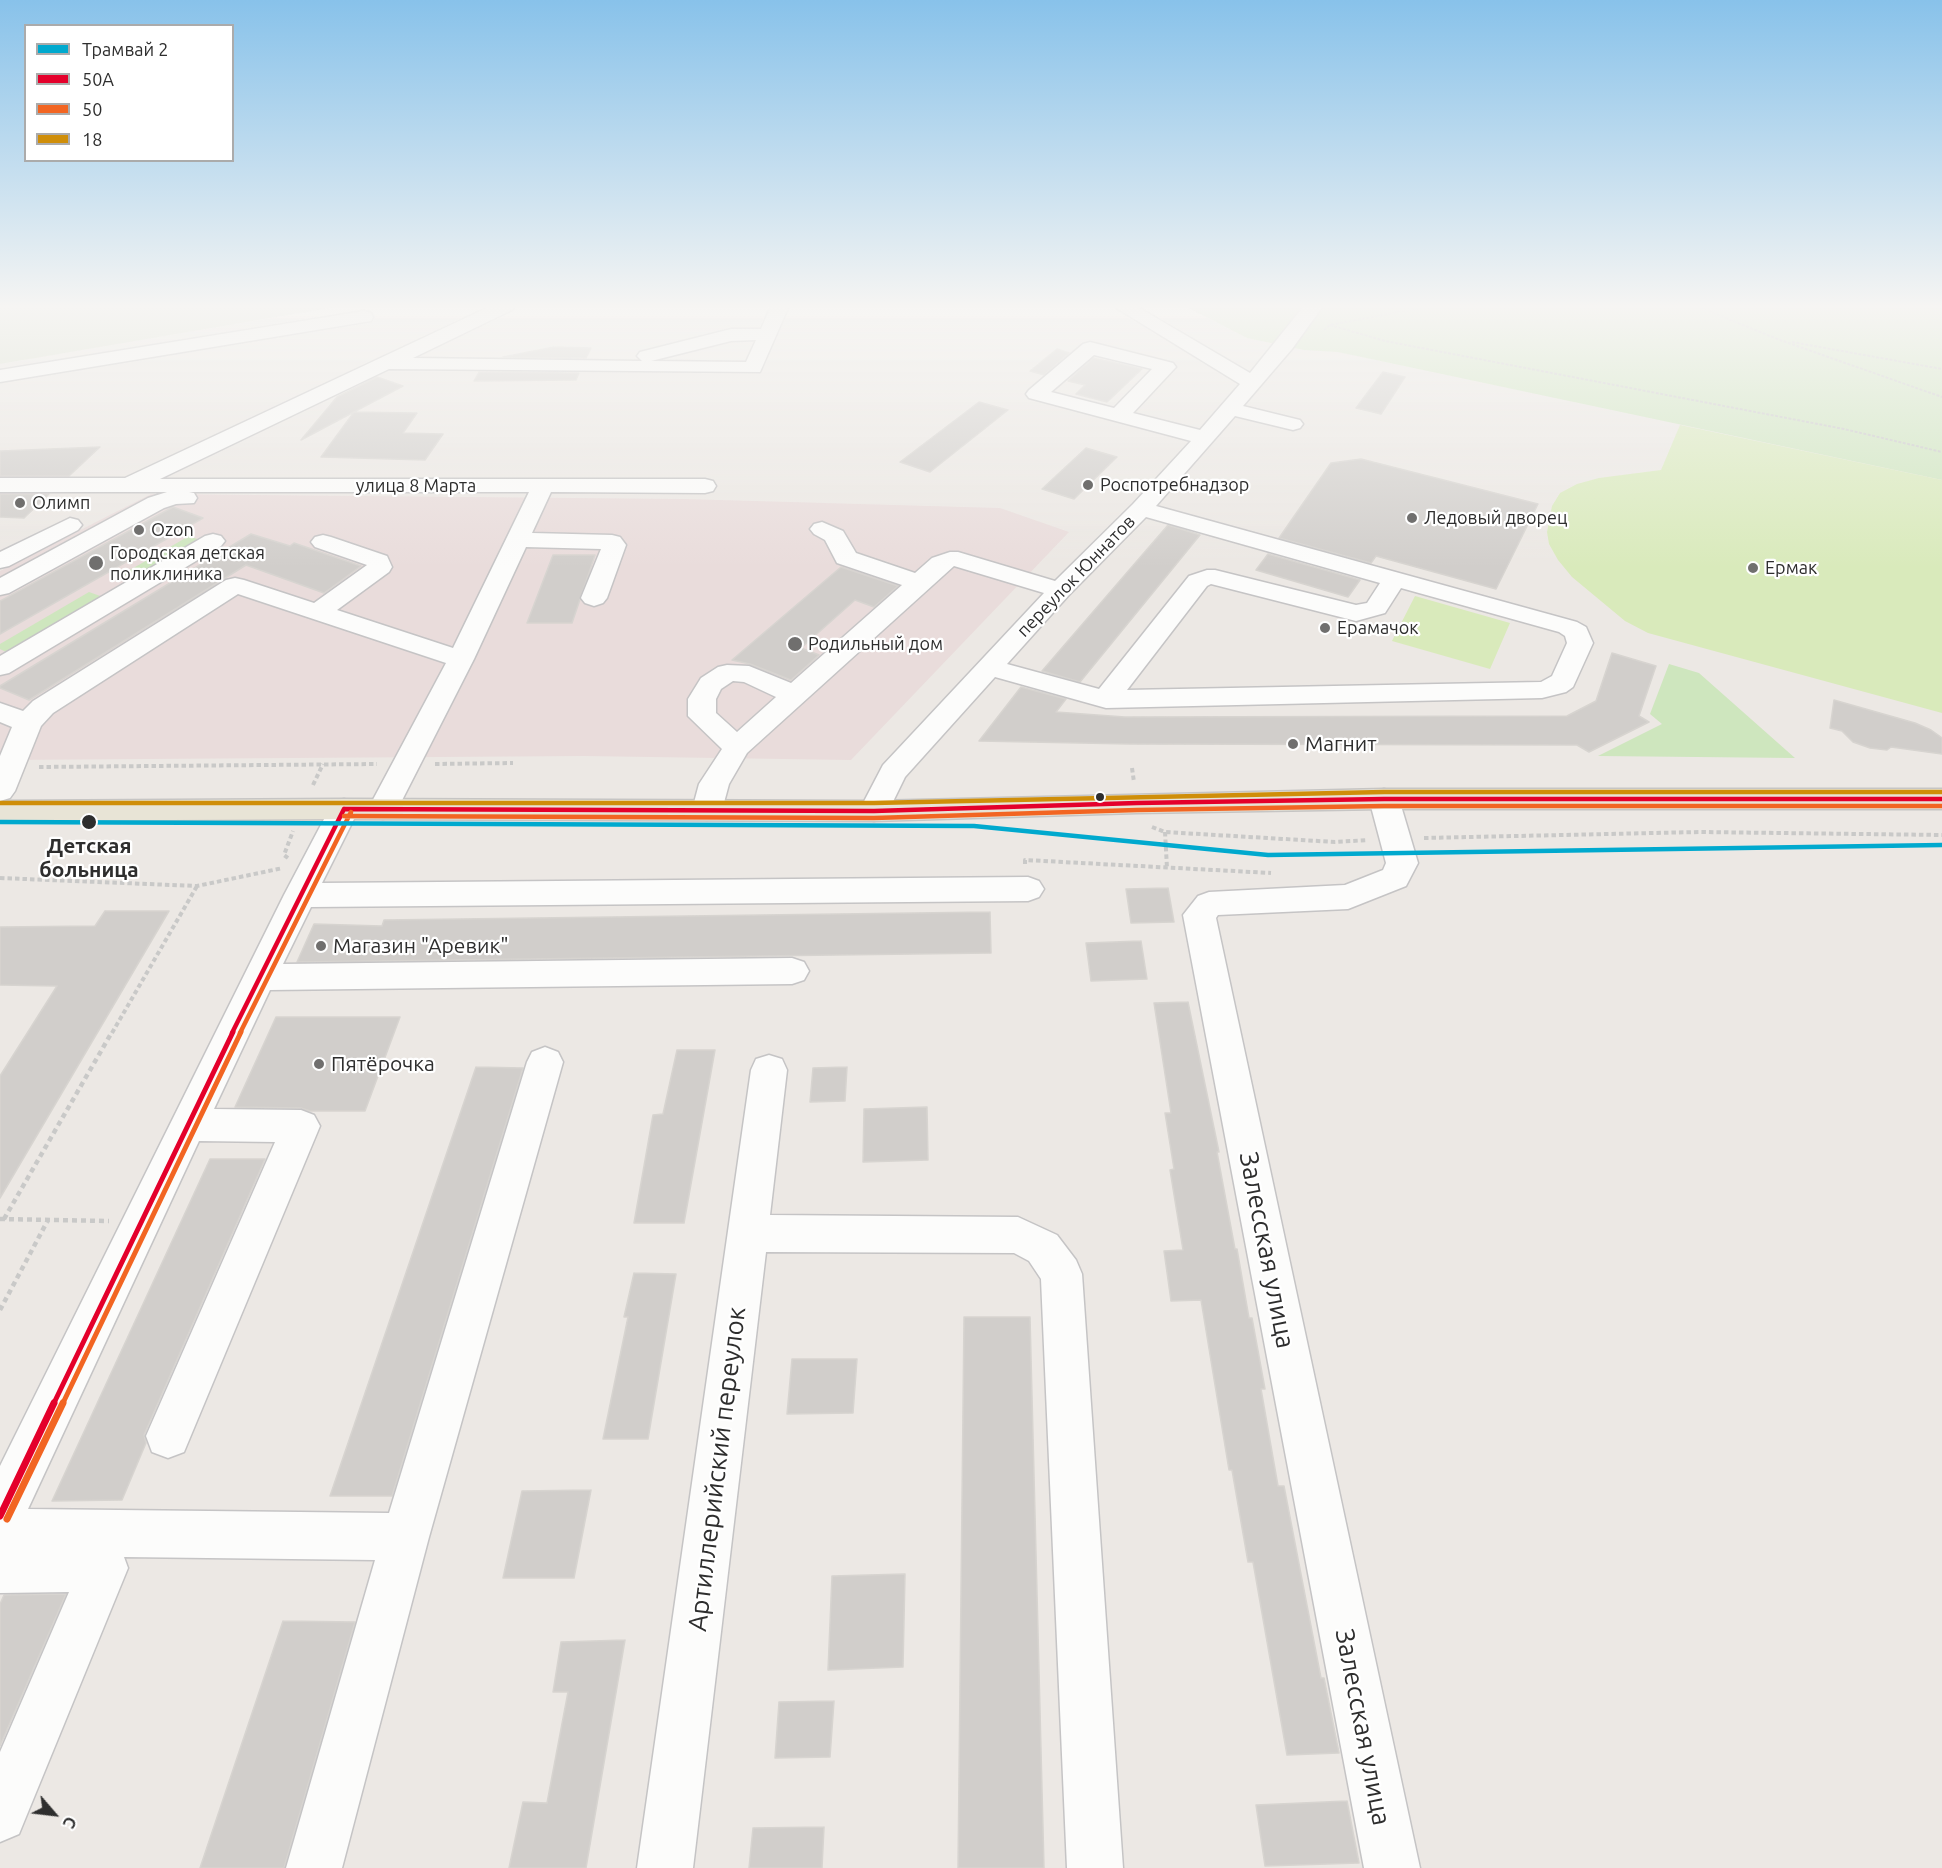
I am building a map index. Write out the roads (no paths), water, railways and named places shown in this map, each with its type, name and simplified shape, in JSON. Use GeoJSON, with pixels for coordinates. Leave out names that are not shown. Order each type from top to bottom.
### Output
{"type":"FeatureCollection","features":[{"type":"Feature","properties":{"kind":"main road"},"geometry":{"type":"LineString","coordinates":[[0,811],[384,809],[874,812],[1137,803],[1384,799],[1942,799]]}},
{"type":"Feature","properties":{"kind":"street","name":"улица 8 Марта"},"geometry":{"type":"LineString","coordinates":[[126,486],[321,393]]}},
{"type":"Feature","properties":{"kind":"street"},"geometry":{"type":"LineString","coordinates":[[1037,393],[1205,438]]}},
{"type":"Feature","properties":{"kind":"street"},"geometry":{"type":"LineString","coordinates":[[1119,415],[1140,393]]}},
{"type":"Feature","properties":{"kind":"street","name":"переулок Юннатов"},"geometry":{"type":"LineString","coordinates":[[874,812],[893,772],[1060,590],[1141,509],[1244,393]]}},
{"type":"Feature","properties":{"kind":"street"},"geometry":{"type":"LineString","coordinates":[[1230,410],[1293,424]]}},
{"type":"Feature","properties":{"kind":"street","name":"улица 8 Марта"},"geometry":{"type":"LineString","coordinates":[[0,485],[705,486]]}},
{"type":"Feature","properties":{"kind":"street"},"geometry":{"type":"LineString","coordinates":[[0,561],[120,499],[126,486]]}},
{"type":"Feature","properties":{"kind":"street"},"geometry":{"type":"LineString","coordinates":[[384,809],[461,659],[543,486]]}},
{"type":"Feature","properties":{"kind":"street"},"geometry":{"type":"LineString","coordinates":[[0,588],[156,503],[174,497],[248,501]]}},
{"type":"Feature","properties":{"kind":"street"},"geometry":{"type":"LineString","coordinates":[[990,666],[1093,698],[1106,699],[1542,690],[1563,681],[1581,643],[1577,632],[1568,627],[1141,509]]}},
{"type":"Feature","properties":{"kind":"street"},"geometry":{"type":"LineString","coordinates":[[822,529],[835,536],[846,558],[919,583]]}},
{"type":"Feature","properties":{"kind":"street"},"geometry":{"type":"LineString","coordinates":[[0,540],[40,540]]}},
{"type":"Feature","properties":{"kind":"street"},"geometry":{"type":"LineString","coordinates":[[517,540],[612,542],[614,545],[594,598]]}},
{"type":"Feature","properties":{"kind":"street"},"geometry":{"type":"LineString","coordinates":[[0,667],[213,541]]}},
{"type":"Feature","properties":{"kind":"street"},"geometry":{"type":"LineString","coordinates":[[318,612],[380,567],[378,561],[323,542]]}},
{"type":"Feature","properties":{"kind":"street"},"geometry":{"type":"LineString","coordinates":[[707,810],[714,784],[737,747],[941,563],[950,559],[958,559],[1060,590]]}},
{"type":"Feature","properties":{"kind":"street"},"geometry":{"type":"LineString","coordinates":[[1106,699],[1198,581],[1207,577],[1215,577],[1356,613],[1376,608],[1395,578]]}},
{"type":"Feature","properties":{"kind":"street"},"geometry":{"type":"LineString","coordinates":[[5,779],[28,723],[43,706],[235,585],[461,659]]}},
{"type":"Feature","properties":{"kind":"street"},"geometry":{"type":"LineString","coordinates":[[737,747],[702,716],[702,699],[711,684],[727,674],[749,674],[794,695]]}},
{"type":"Feature","properties":{"kind":"street"},"geometry":{"type":"LineString","coordinates":[[0,712],[28,723]]}},
{"type":"Feature","properties":{"kind":"street","name":"Залесская улица"},"geometry":{"type":"LineString","coordinates":[[1384,799],[1402,863],[1395,878],[1348,897],[1209,904],[1199,915],[1392,1868]]}},
{"type":"Feature","properties":{"kind":"street"},"geometry":{"type":"LineString","coordinates":[[0,1516],[259,977],[294,881],[344,809]]}},
{"type":"Feature","properties":{"kind":"street"},"geometry":{"type":"LineString","coordinates":[[294,881],[1028,889]]}},
{"type":"Feature","properties":{"kind":"street"},"geometry":{"type":"LineString","coordinates":[[259,977],[792,971]]}},
{"type":"Feature","properties":{"kind":"street"},"geometry":{"type":"LineString","coordinates":[[314,1868],[405,1537],[544,1062]]}},
{"type":"Feature","properties":{"kind":"street","name":"Артиллерийский переулок"},"geometry":{"type":"LineString","coordinates":[[665,1868],[769,1070]]}},
{"type":"Feature","properties":{"kind":"street"},"geometry":{"type":"LineString","coordinates":[[168,1436],[301,1126],[188,1125]]}},
{"type":"Feature","properties":{"kind":"street"},"geometry":{"type":"LineString","coordinates":[[748,1233],[1018,1235],[1043,1248],[1061,1274],[1095,1868]]}},
{"type":"Feature","properties":{"kind":"street"},"geometry":{"type":"LineString","coordinates":[[0,1532],[405,1537]]}},
{"type":"Feature","properties":{"kind":"street"},"geometry":{"type":"LineString","coordinates":[[0,1569],[104,1568],[0,1815]]}},
{"type":"Feature","properties":{"kind":"tram line","name":"2"},"geometry":{"type":"LineString","coordinates":[[0,822],[974,826],[1268,855],[1942,845]]}},
{"type":"Feature","properties":{"kind":"place","name":"Роспотребнадзор"},"geometry":{"type":"Point","coordinates":[1088,485]}},
{"type":"Feature","properties":{"kind":"place","name":"Олимп"},"geometry":{"type":"Point","coordinates":[20,503]}},
{"type":"Feature","properties":{"kind":"place","name":"Ледовый дворец"},"geometry":{"type":"Point","coordinates":[1412,518]}},
{"type":"Feature","properties":{"kind":"place","name":"Ozon"},"geometry":{"type":"Point","coordinates":[139,530]}},
{"type":"Feature","properties":{"kind":"place","name":"Городская детская поликлиника"},"geometry":{"type":"Point","coordinates":[96,563]}},
{"type":"Feature","properties":{"kind":"place","name":"Ермак"},"geometry":{"type":"Point","coordinates":[1753,568]}},
{"type":"Feature","properties":{"kind":"place","name":"Ерамачок"},"geometry":{"type":"Point","coordinates":[1325,628]}},
{"type":"Feature","properties":{"kind":"place","name":"Родильный дом"},"geometry":{"type":"Point","coordinates":[795,644]}},
{"type":"Feature","properties":{"kind":"place","name":"Магнит"},"geometry":{"type":"Point","coordinates":[1293,744]}},
{"type":"Feature","properties":{"kind":"place","name":"Детская больница"},"geometry":{"type":"Point","coordinates":[89,822]}},
{"type":"Feature","properties":{"kind":"place","name":"Магазин \"Аревик\""},"geometry":{"type":"Point","coordinates":[321,946]}},
{"type":"Feature","properties":{"kind":"place","name":"Пятёрочка"},"geometry":{"type":"Point","coordinates":[319,1064]}}]}
